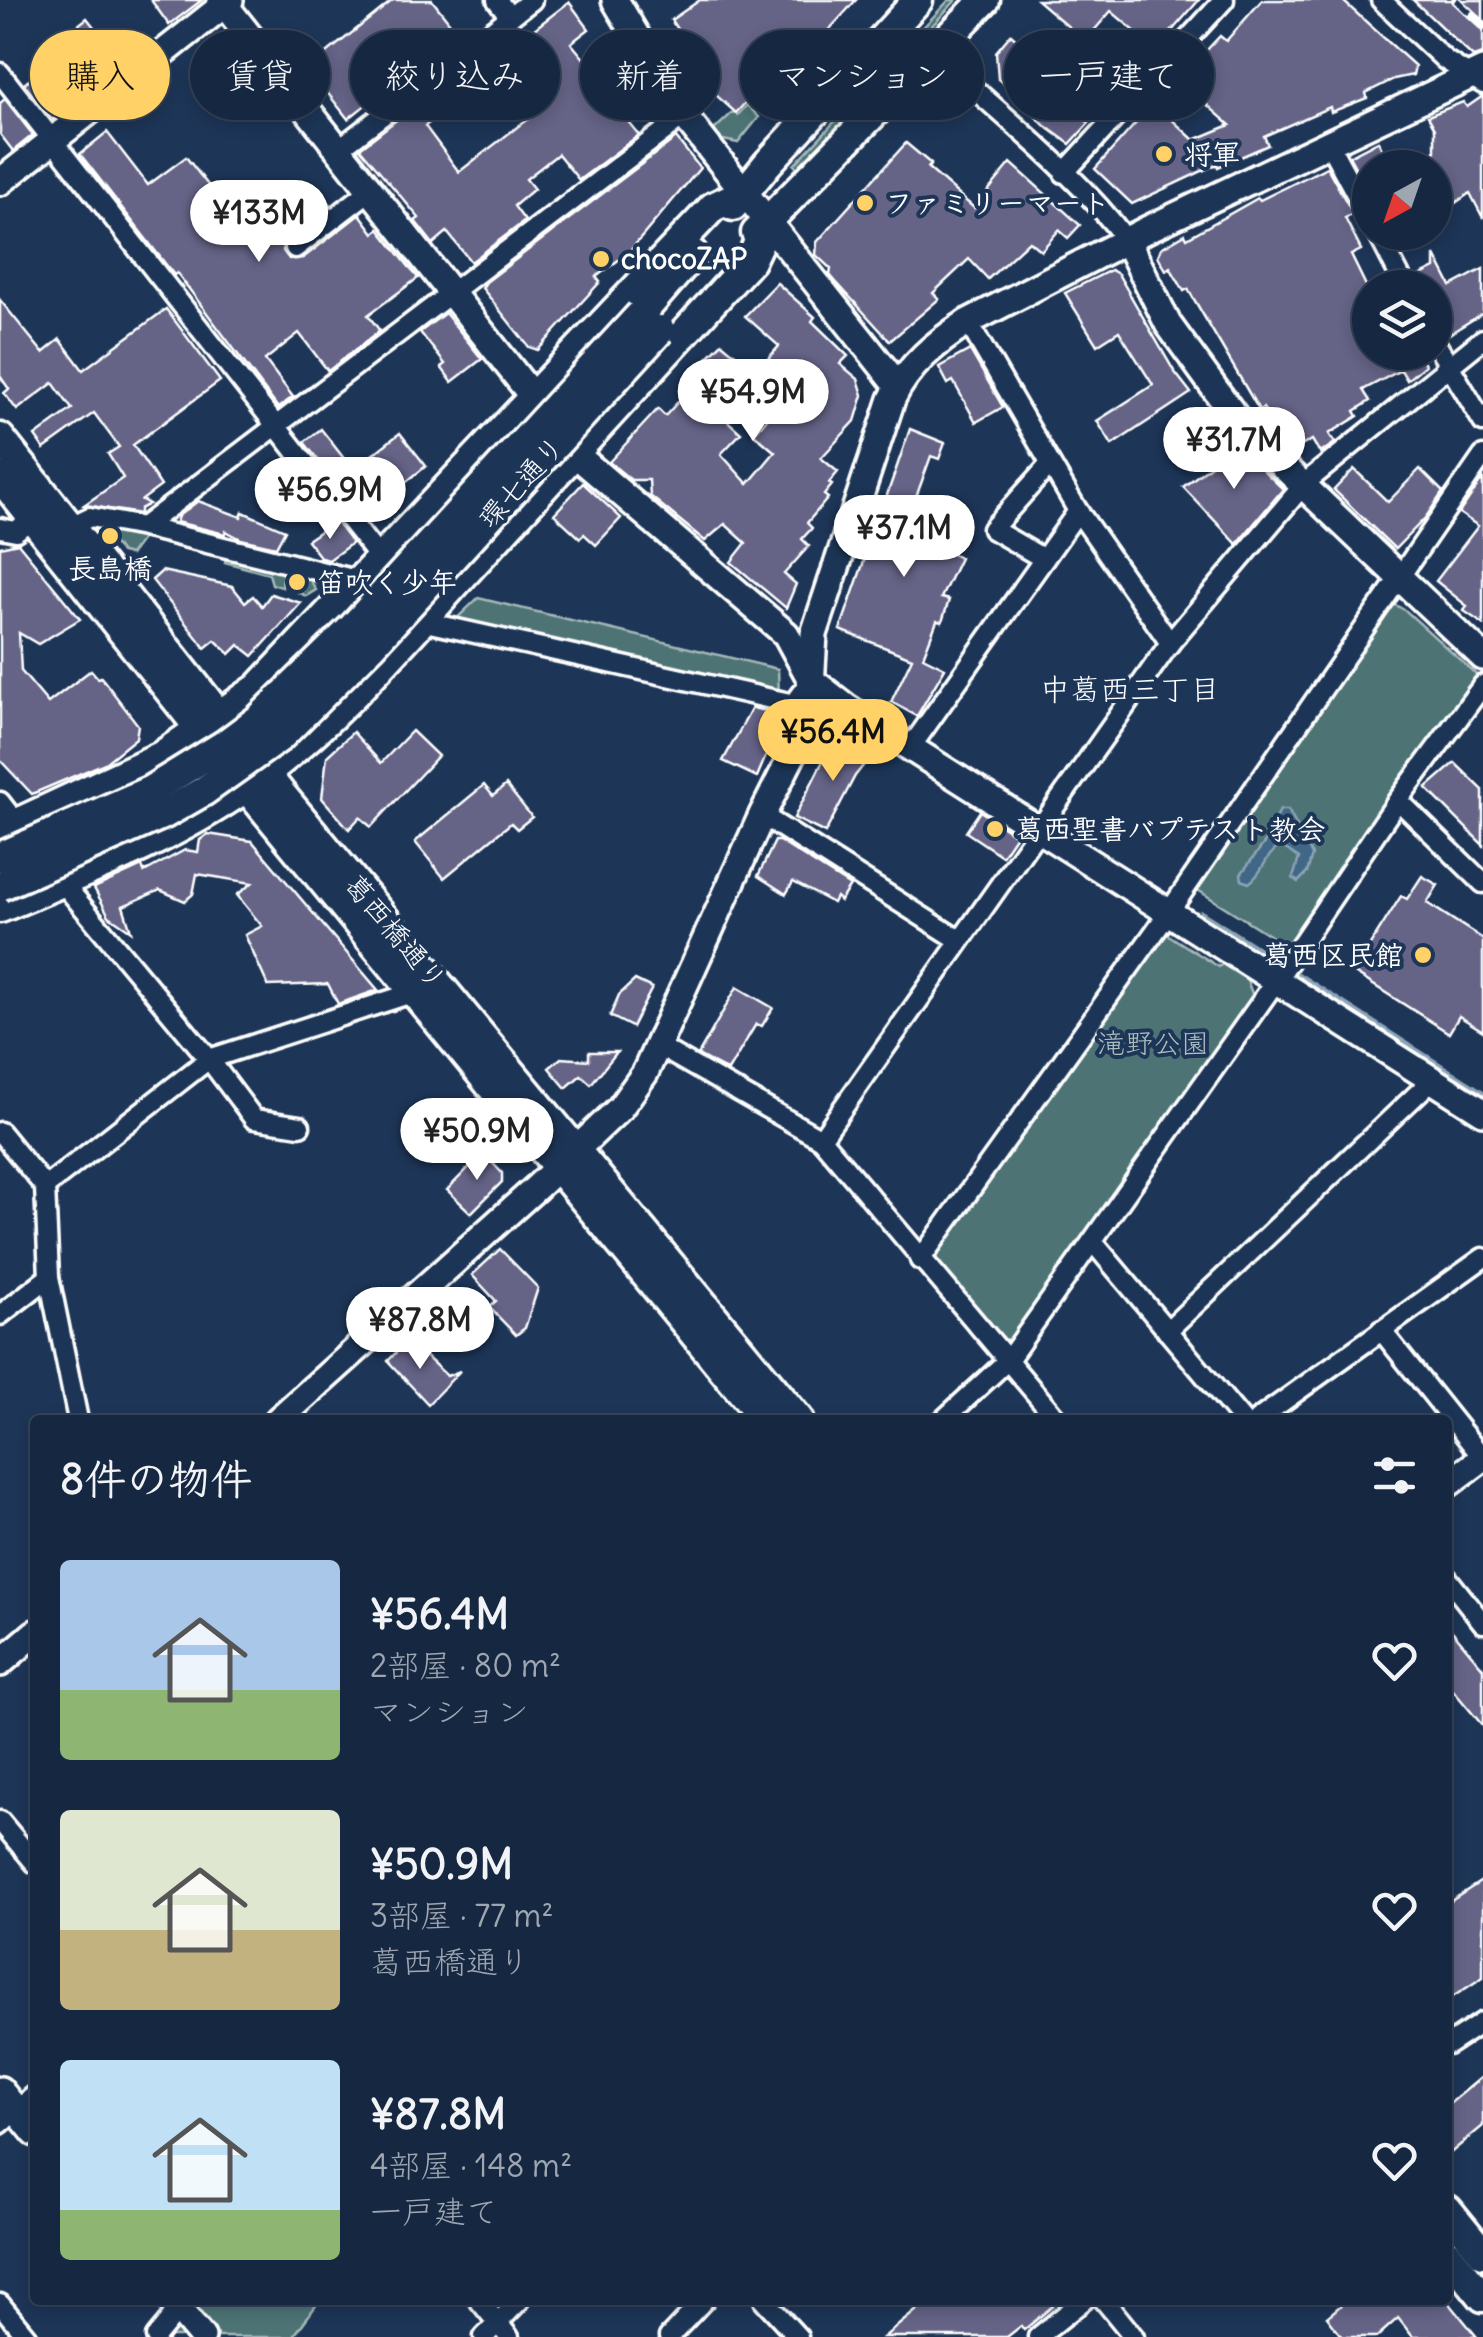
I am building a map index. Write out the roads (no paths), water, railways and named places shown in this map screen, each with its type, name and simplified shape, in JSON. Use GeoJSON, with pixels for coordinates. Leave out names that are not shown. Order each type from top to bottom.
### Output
{"type":"FeatureCollection","features":[{"type":"Feature","properties":{"kind":"main road","name":"環七通り"},"geometry":{"type":"LineString","coordinates":[[0,886],[164,814],[280,737],[372,645],[650,322],[744,192],[918,0]]}},
{"type":"Feature","properties":{"kind":"main road","name":"環七通り"},"geometry":{"type":"LineString","coordinates":[[957,30],[985,0]]}},
{"type":"Feature","properties":{"kind":"main road","name":"環七通り"},"geometry":{"type":"LineString","coordinates":[[0,857],[150,790],[260,719],[650,322],[768,223],[869,120]]}},
{"type":"Feature","properties":{"kind":"main road"},"geometry":{"type":"LineString","coordinates":[[6,819],[126,774],[210,724],[286,660],[713,207],[744,192]]}},
{"type":"Feature","properties":{"kind":"main road"},"geometry":{"type":"LineString","coordinates":[[0,908],[170,832],[255,780],[334,713],[750,260],[768,223]]}},
{"type":"Feature","properties":{"kind":"main road","name":"葛西橋通り"},"geometry":{"type":"LineString","coordinates":[[0,438],[41,511],[255,780],[567,1158],[761,1415]]}},
{"type":"Feature","properties":{"kind":"main road","name":"葛西橋通り"},"geometry":{"type":"LineString","coordinates":[[0,477],[68,528],[210,724]]}},
{"type":"Feature","properties":{"kind":"main road","name":"葛西橋通り"},"geometry":{"type":"LineString","coordinates":[[255,780],[415,992],[795,1415]]}},
{"type":"Feature","properties":{"kind":"main road"},"geometry":{"type":"LineString","coordinates":[[1452,2215],[1483,2254]]}},
{"type":"Feature","properties":{"kind":"main road"},"geometry":{"type":"LineString","coordinates":[[1452,2259],[1483,2296]]}},
{"type":"Feature","properties":{"kind":"street"},"geometry":{"type":"LineString","coordinates":[[497,0],[510,17]]}},
{"type":"Feature","properties":{"kind":"street"},"geometry":{"type":"LineString","coordinates":[[340,148],[532,0]]}},
{"type":"Feature","properties":{"kind":"street"},"geometry":{"type":"LineString","coordinates":[[615,0],[633,30]]}},
{"type":"Feature","properties":{"kind":"street"},"geometry":{"type":"LineString","coordinates":[[1064,173],[1224,0]]}},
{"type":"Feature","properties":{"kind":"street"},"geometry":{"type":"LineString","coordinates":[[1381,0],[1446,60],[1479,77]]}},
{"type":"Feature","properties":{"kind":"street"},"geometry":{"type":"LineString","coordinates":[[0,182],[225,2],[533,397]]}},
{"type":"Feature","properties":{"kind":"street"},"geometry":{"type":"LineString","coordinates":[[0,73],[380,560]]}},
{"type":"Feature","properties":{"kind":"street"},"geometry":{"type":"LineString","coordinates":[[284,1415],[620,1108],[645,1073],[808,722],[814,634],[898,386],[942,339],[968,322],[1329,144],[1479,77]]}},
{"type":"Feature","properties":{"kind":"street"},"geometry":{"type":"LineString","coordinates":[[984,99],[1112,220],[1127,241],[1168,324],[1244,428],[1483,658]]}},
{"type":"Feature","properties":{"kind":"street"},"geometry":{"type":"LineString","coordinates":[[143,527],[679,120]]}},
{"type":"Feature","properties":{"kind":"street"},"geometry":{"type":"LineString","coordinates":[[687,120],[898,386]]}},
{"type":"Feature","properties":{"kind":"street"},"geometry":{"type":"LineString","coordinates":[[1329,144],[1352,187]]}},
{"type":"Feature","properties":{"kind":"street"},"geometry":{"type":"LineString","coordinates":[[296,248],[372,189]]}},
{"type":"Feature","properties":{"kind":"street"},"geometry":{"type":"LineString","coordinates":[[968,322],[1078,512],[1170,643]]}},
{"type":"Feature","properties":{"kind":"street"},"geometry":{"type":"LineString","coordinates":[[1452,366],[1483,340]]}},
{"type":"Feature","properties":{"kind":"street"},"geometry":{"type":"LineString","coordinates":[[821,1139],[1170,643],[1304,483],[1446,370]]}},
{"type":"Feature","properties":{"kind":"street"},"geometry":{"type":"LineString","coordinates":[[1450,370],[1483,422]]}},
{"type":"Feature","properties":{"kind":"street"},"geometry":{"type":"LineString","coordinates":[[574,454],[786,634],[811,680],[1483,1112]]}},
{"type":"Feature","properties":{"kind":"street"},"geometry":{"type":"LineString","coordinates":[[920,1260],[1168,912],[1483,456]]}},
{"type":"Feature","properties":{"kind":"street"},"geometry":{"type":"LineString","coordinates":[[1044,559],[992,529],[1050,464]]}},
{"type":"Feature","properties":{"kind":"street"},"geometry":{"type":"LineString","coordinates":[[0,503],[41,511]]}},
{"type":"Feature","properties":{"kind":"street"},"geometry":{"type":"LineString","coordinates":[[0,528],[16,530],[41,511]]}},
{"type":"Feature","properties":{"kind":"street"},"geometry":{"type":"LineString","coordinates":[[912,747],[1078,512]]}},
{"type":"Feature","properties":{"kind":"street"},"geometry":{"type":"LineString","coordinates":[[68,528],[90,517],[360,582]]}},
{"type":"Feature","properties":{"kind":"street"},"geometry":{"type":"LineString","coordinates":[[421,621],[794,704],[811,680]]}},
{"type":"Feature","properties":{"kind":"street"},"geometry":{"type":"LineString","coordinates":[[948,1415],[1008,1360],[1276,981],[1398,800],[1483,685]]}},
{"type":"Feature","properties":{"kind":"street"},"geometry":{"type":"LineString","coordinates":[[1398,800],[1483,883]]}},
{"type":"Feature","properties":{"kind":"street"},"geometry":{"type":"LineString","coordinates":[[762,815],[960,940]]}},
{"type":"Feature","properties":{"kind":"street"},"geometry":{"type":"LineString","coordinates":[[62,882],[254,1119],[300,1126]]}},
{"type":"Feature","properties":{"kind":"street"},"geometry":{"type":"LineString","coordinates":[[45,1187],[209,1059],[415,992]]}},
{"type":"Feature","properties":{"kind":"street"},"geometry":{"type":"LineString","coordinates":[[658,1046],[821,1139],[1054,1415]]}},
{"type":"Feature","properties":{"kind":"street"},"geometry":{"type":"LineString","coordinates":[[1167,1331],[1434,1079]]}},
{"type":"Feature","properties":{"kind":"street"},"geometry":{"type":"LineString","coordinates":[[0,1132],[45,1187],[49,1277],[77,1415]]}},
{"type":"Feature","properties":{"kind":"street"},"geometry":{"type":"LineString","coordinates":[[1093,1242],[1238,1415]]}},
{"type":"Feature","properties":{"kind":"street"},"geometry":{"type":"LineString","coordinates":[[1264,1415],[1483,1258]]}},
{"type":"Feature","properties":{"kind":"street"},"geometry":{"type":"LineString","coordinates":[[0,1315],[49,1277]]}},
{"type":"Feature","properties":{"kind":"street"},"geometry":{"type":"LineString","coordinates":[[1381,1330],[1449,1415]]}},
{"type":"Feature","properties":{"kind":"street"},"geometry":{"type":"LineString","coordinates":[[1452,1419],[1483,1458],[1452,1481]]}},
{"type":"Feature","properties":{"kind":"street"},"geometry":{"type":"LineString","coordinates":[[1452,1584],[1483,1623]]}},
{"type":"Feature","properties":{"kind":"street"},"geometry":{"type":"LineString","coordinates":[[0,1663],[30,1637]]}},
{"type":"Feature","properties":{"kind":"street"},"geometry":{"type":"LineString","coordinates":[[0,1821],[30,1857]]}},
{"type":"Feature","properties":{"kind":"street"},"geometry":{"type":"LineString","coordinates":[[1452,2043],[1483,2022]]}},
{"type":"Feature","properties":{"kind":"street"},"geometry":{"type":"LineString","coordinates":[[13,2105],[30,2126]]}},
{"type":"Feature","properties":{"kind":"street"},"geometry":{"type":"LineString","coordinates":[[0,2304],[27,2337]]}},
{"type":"Feature","properties":{"kind":"street"},"geometry":{"type":"LineString","coordinates":[[156,2337],[178,2305]]}},
{"type":"Feature","properties":{"kind":"street"},"geometry":{"type":"LineString","coordinates":[[180,2305],[202,2337]]}},
{"type":"Feature","properties":{"kind":"street"},"geometry":{"type":"LineString","coordinates":[[481,2305],[497,2332],[516,2305]]}},
{"type":"Feature","properties":{"kind":"street"},"geometry":{"type":"LineString","coordinates":[[669,2337],[699,2305]]}},
{"type":"Feature","properties":{"kind":"street"},"geometry":{"type":"LineString","coordinates":[[769,2305],[798,2337]]}},
{"type":"Feature","properties":{"kind":"street"},"geometry":{"type":"LineString","coordinates":[[1038,2337],[1078,2305]]}},
{"type":"Feature","properties":{"kind":"street"},"geometry":{"type":"LineString","coordinates":[[1108,2305],[1134,2337]]}},
{"type":"Feature","properties":{"kind":"water"},"geometry":{"type":"Polygon","coordinates":[[[1280,810],[1288,810],[1312,855],[1307,873],[1298,882],[1293,878],[1299,858],[1281,846],[1254,879],[1249,883],[1242,880],[1241,874],[1268,838],[1280,810]]]}},
{"type":"Feature","properties":{"kind":"waterway"},"geometry":{"type":"LineString","coordinates":[[1201,913],[1272,958]]}},
{"type":"Feature","properties":{"kind":"waterway"},"geometry":{"type":"LineString","coordinates":[[1298,975],[1483,1093]]}},
{"type":"Feature","properties":{"kind":"railway"},"geometry":{"type":"LineString","coordinates":[[1456,0],[1483,25]]}},
{"type":"Feature","properties":{"kind":"place","name":"将軍"},"geometry":{"type":"Point","coordinates":[1164,154]}},
{"type":"Feature","properties":{"kind":"place","name":"ファミリーマート"},"geometry":{"type":"Point","coordinates":[865,203]}},
{"type":"Feature","properties":{"kind":"place","name":"chocoZAP"},"geometry":{"type":"Point","coordinates":[601,259]}},
{"type":"Feature","properties":{"kind":"place","name":"長島橋"},"geometry":{"type":"Point","coordinates":[110,536]}},
{"type":"Feature","properties":{"kind":"place","name":"笛吹く少年"},"geometry":{"type":"Point","coordinates":[297,582]}},
{"type":"Feature","properties":{"kind":"place","name":"葛西聖書バプテスト教会"},"geometry":{"type":"Point","coordinates":[995,829]}},
{"type":"Feature","properties":{"kind":"place","name":"葛西区民館"},"geometry":{"type":"Point","coordinates":[1423,955]}},
{"type":"Feature","properties":{"kind":"district","name":"中葛西三丁目"},"geometry":{"type":"Point","coordinates":[1130,689]}},
{"type":"Feature","properties":{"kind":"park label","name":"滝野公園"},"geometry":{"type":"Point","coordinates":[1153,1043]}}]}
